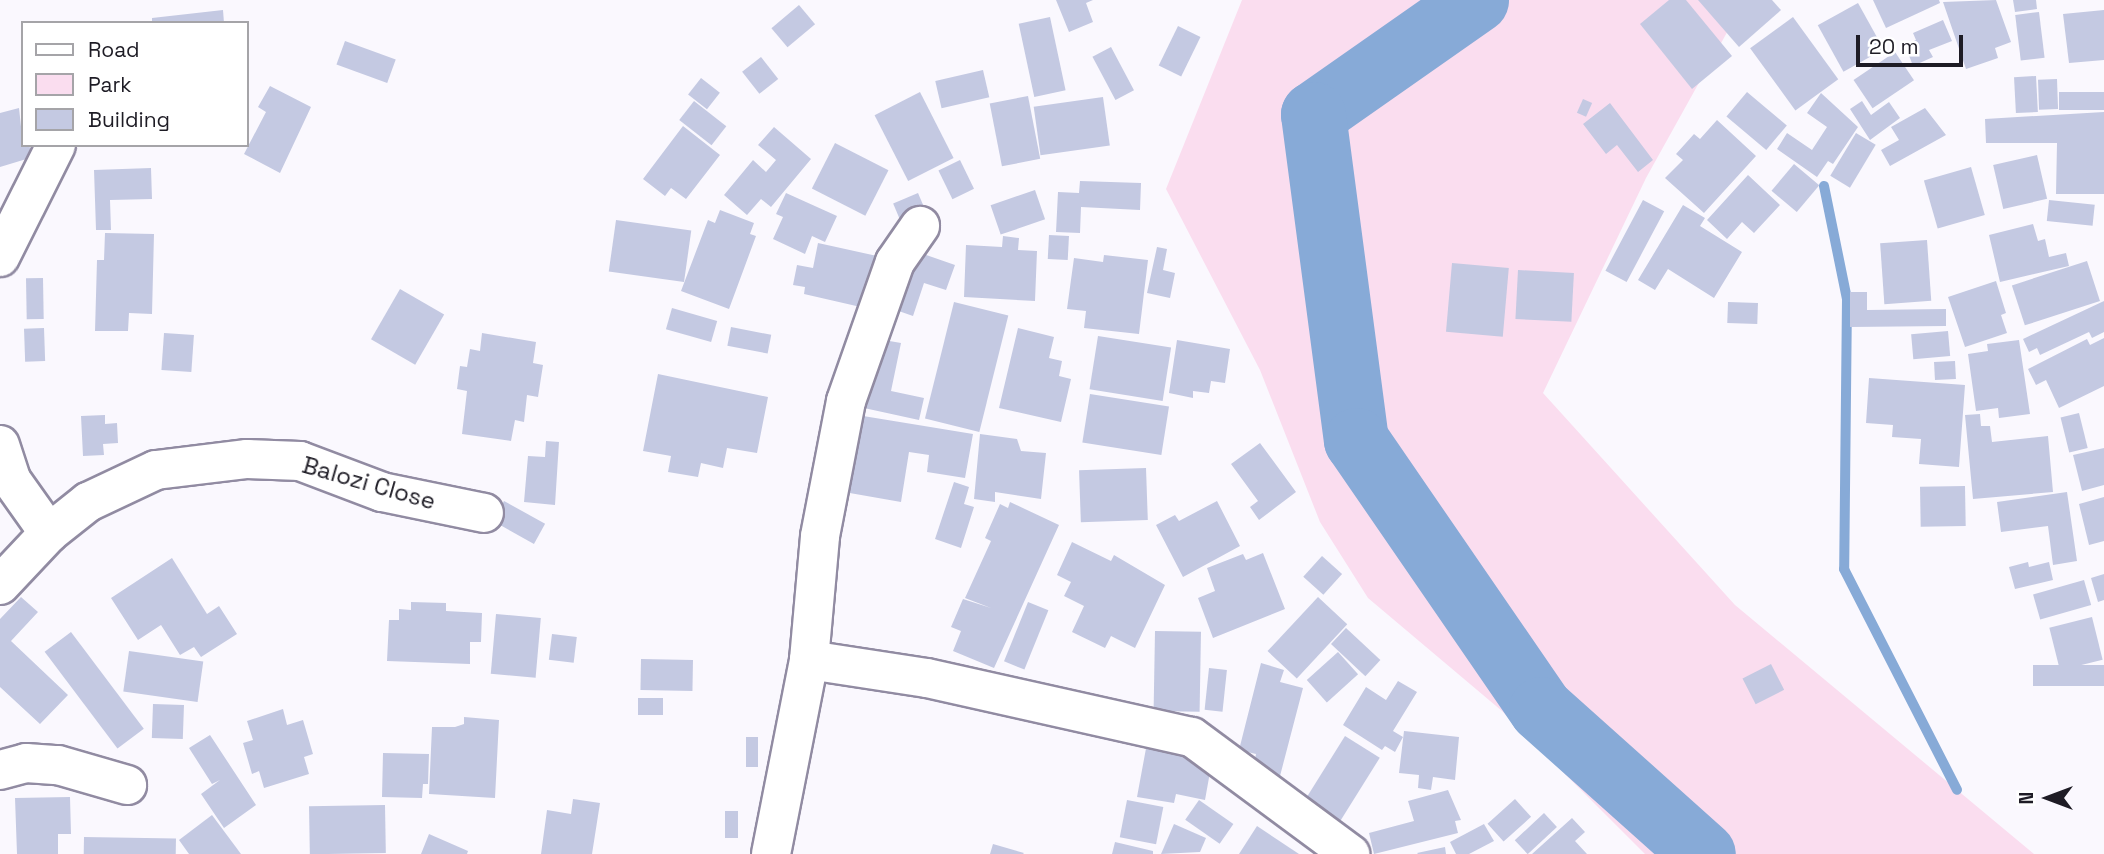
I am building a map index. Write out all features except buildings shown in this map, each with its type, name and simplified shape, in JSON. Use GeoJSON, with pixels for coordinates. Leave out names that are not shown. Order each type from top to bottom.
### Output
{"type":"FeatureCollection","features":[{"type":"Feature","properties":{"kind":"street"},"geometry":{"type":"LineString","coordinates":[[0,257],[55,147]]}},
{"type":"Feature","properties":{"kind":"street"},"geometry":{"type":"LineString","coordinates":[[771,854],[809,660],[820,536],[846,401],[895,262],[920,226]]}},
{"type":"Feature","properties":{"kind":"street"},"geometry":{"type":"LineString","coordinates":[[0,445],[12,481],[49,533]]}},
{"type":"Feature","properties":{"kind":"street","name":"Balozi Close"},"geometry":{"type":"LineString","coordinates":[[0,584],[49,533],[88,502],[156,470],[247,459],[300,461],[382,492],[484,513]]}},
{"type":"Feature","properties":{"kind":"street"},"geometry":{"type":"LineString","coordinates":[[809,660],[927,678],[1192,737],[1350,854]]}},
{"type":"Feature","properties":{"kind":"street"},"geometry":{"type":"LineString","coordinates":[[0,770],[26,762],[58,765],[127,785]]}},
{"type":"Feature","properties":{"kind":"green space"},"geometry":{"type":"Polygon","coordinates":[[[1242,0],[1745,0],[1646,178],[1543,393],[1735,605],[2034,854],[1645,854],[1502,711],[1368,598],[1320,522],[1260,370],[1166,189],[1242,0]]]}},
{"type":"Feature","properties":{"kind":"waterway"},"geometry":{"type":"LineString","coordinates":[[1476,0],[1313,114],[1356,440],[1541,709],[1703,854]]}},
{"type":"Feature","properties":{"kind":"waterway"},"geometry":{"type":"LineString","coordinates":[[1824,186],[1847,299],[1844,569],[1957,790]]}}]}
